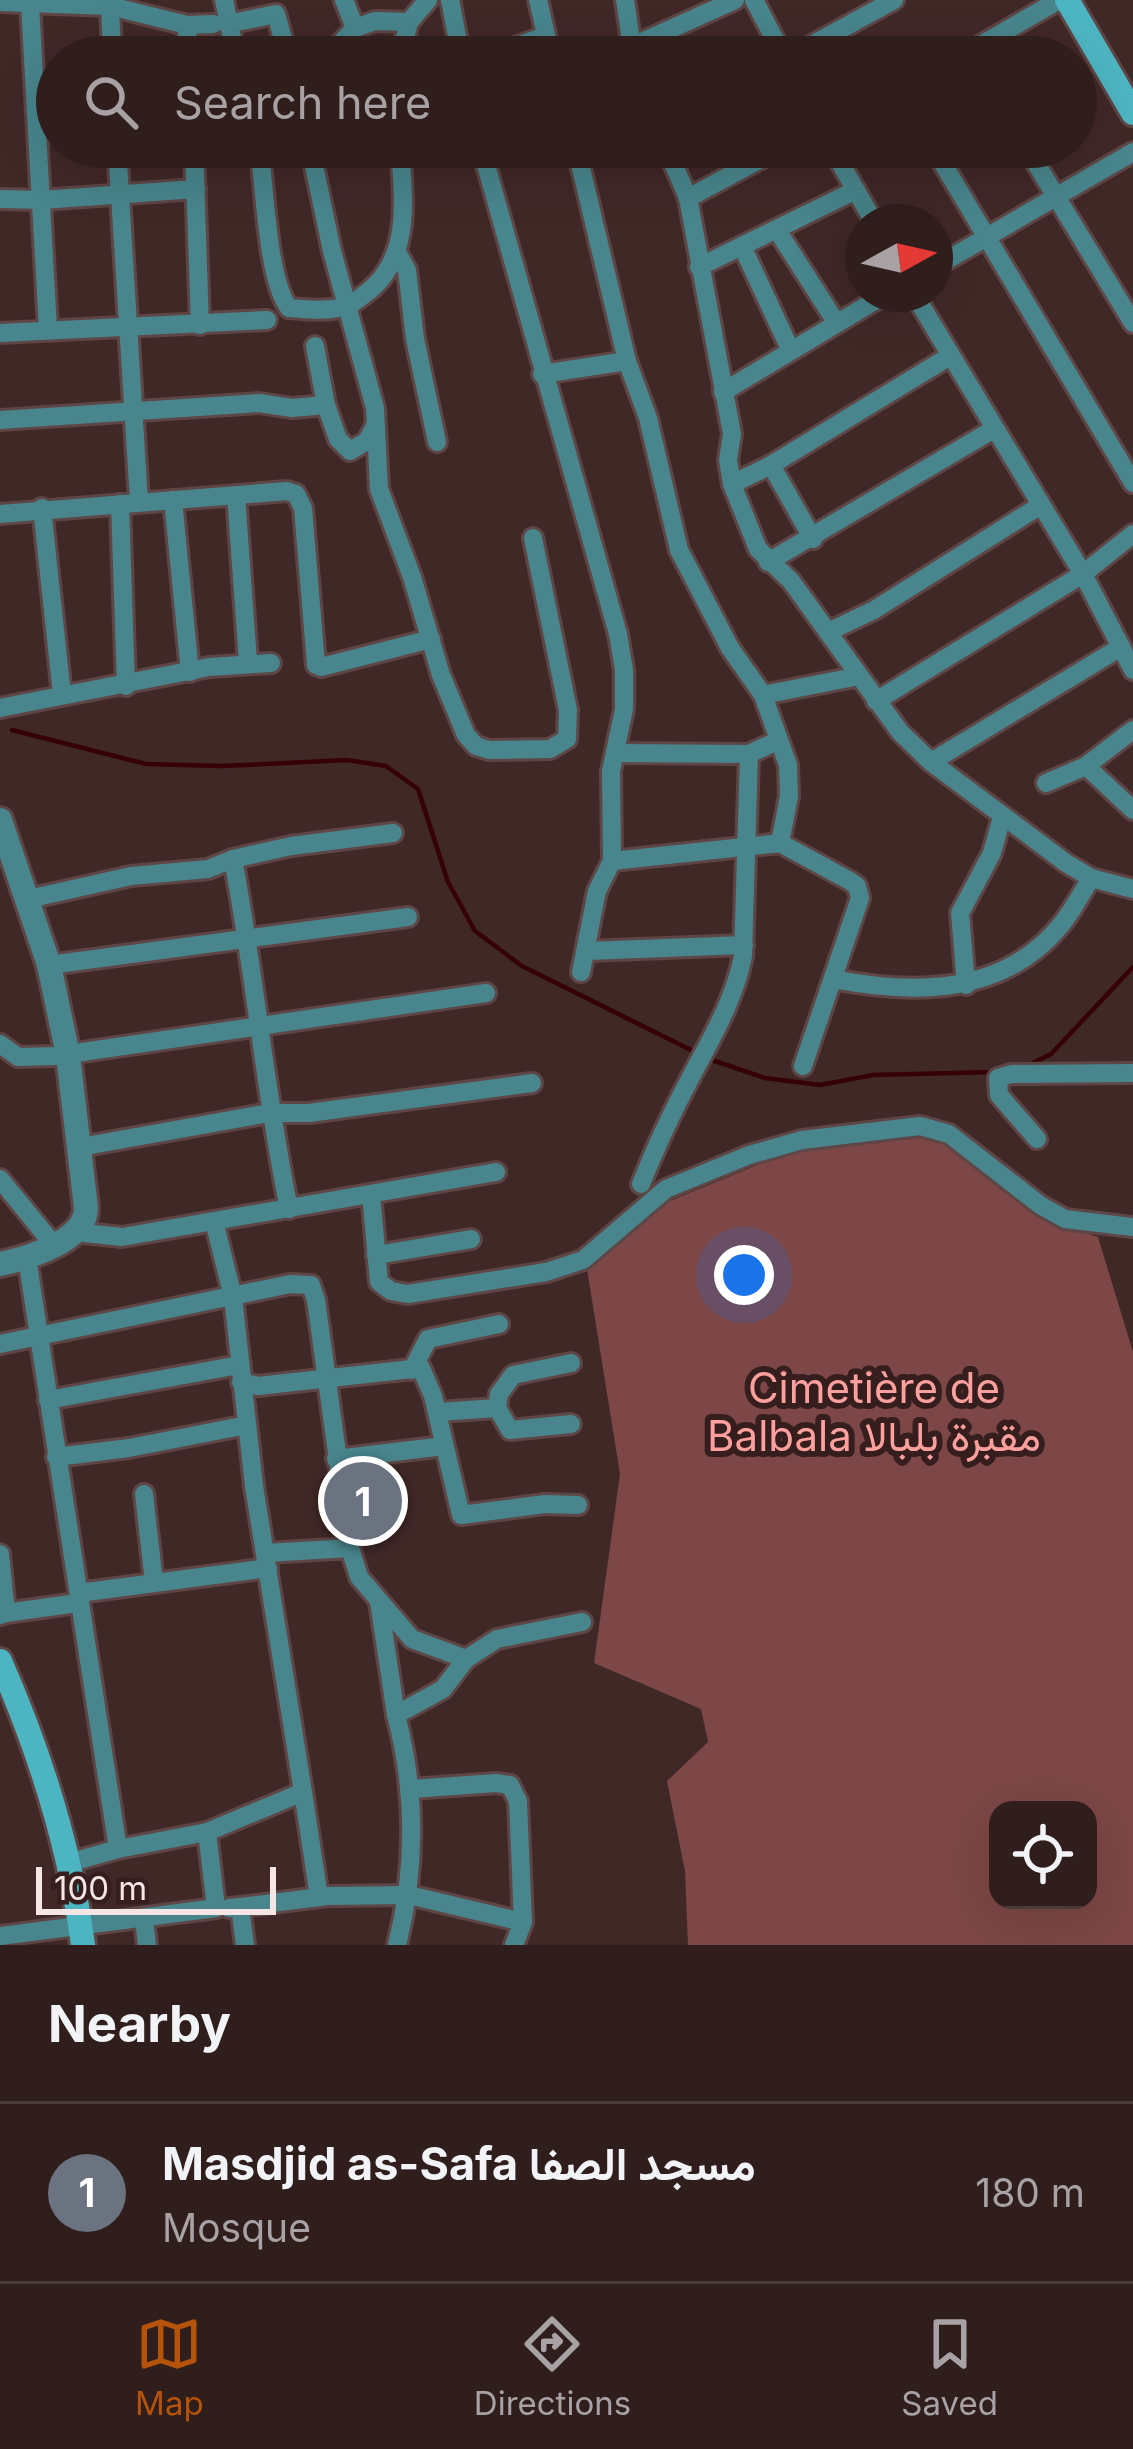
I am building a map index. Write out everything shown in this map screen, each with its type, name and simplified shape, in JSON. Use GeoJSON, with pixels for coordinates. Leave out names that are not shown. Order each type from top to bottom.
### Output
{"type":"FeatureCollection","features":[{"type":"Feature","properties":{"kind":"main road"},"geometry":{"type":"LineString","coordinates":[[1063,0],[1085,36]]}},
{"type":"Feature","properties":{"kind":"main road"},"geometry":{"type":"LineString","coordinates":[[1097,55],[1133,113]]}},
{"type":"Feature","properties":{"kind":"main road"},"geometry":{"type":"LineString","coordinates":[[0,1661],[49,1790],[82,1936]]}},
{"type":"Feature","properties":{"kind":"street"},"geometry":{"type":"LineString","coordinates":[[224,0],[220,24],[226,36]]}},
{"type":"Feature","properties":{"kind":"street"},"geometry":{"type":"LineString","coordinates":[[344,0],[355,28]]}},
{"type":"Feature","properties":{"kind":"street"},"geometry":{"type":"LineString","coordinates":[[405,36],[409,22],[428,0]]}},
{"type":"Feature","properties":{"kind":"street"},"geometry":{"type":"LineString","coordinates":[[450,0],[457,36]]}},
{"type":"Feature","properties":{"kind":"street"},"geometry":{"type":"LineString","coordinates":[[538,0],[545,36]]}},
{"type":"Feature","properties":{"kind":"street"},"geometry":{"type":"LineString","coordinates":[[625,0],[631,36]]}},
{"type":"Feature","properties":{"kind":"street"},"geometry":{"type":"LineString","coordinates":[[663,36],[735,0]]}},
{"type":"Feature","properties":{"kind":"street"},"geometry":{"type":"LineString","coordinates":[[754,0],[775,36]]}},
{"type":"Feature","properties":{"kind":"street"},"geometry":{"type":"LineString","coordinates":[[826,36],[894,0]]}},
{"type":"Feature","properties":{"kind":"street"},"geometry":{"type":"LineString","coordinates":[[1001,36],[1063,0]]}},
{"type":"Feature","properties":{"kind":"street"},"geometry":{"type":"LineString","coordinates":[[0,2],[110,6],[187,25],[276,14],[284,36]]}},
{"type":"Feature","properties":{"kind":"street"},"geometry":{"type":"LineString","coordinates":[[31,4],[36,93]]}},
{"type":"Feature","properties":{"kind":"street"},"geometry":{"type":"LineString","coordinates":[[110,6],[111,36]]}},
{"type":"Feature","properties":{"kind":"street"},"geometry":{"type":"LineString","coordinates":[[347,36],[375,21],[409,22]]}},
{"type":"Feature","properties":{"kind":"street"},"geometry":{"type":"LineString","coordinates":[[187,25],[187,36]]}},
{"type":"Feature","properties":{"kind":"street"},"geometry":{"type":"LineString","coordinates":[[953,257],[1133,152]]}},
{"type":"Feature","properties":{"kind":"street"},"geometry":{"type":"LineString","coordinates":[[40,168],[48,330]]}},
{"type":"Feature","properties":{"kind":"street"},"geometry":{"type":"LineString","coordinates":[[118,168],[134,412],[126,686]]}},
{"type":"Feature","properties":{"kind":"street"},"geometry":{"type":"LineString","coordinates":[[195,168],[200,325]]}},
{"type":"Feature","properties":{"kind":"street"},"geometry":{"type":"LineString","coordinates":[[261,168],[272,261],[281,298],[289,308],[347,306],[379,282],[397,252],[402,221],[401,168]]}},
{"type":"Feature","properties":{"kind":"street"},"geometry":{"type":"LineString","coordinates":[[315,168],[377,422],[379,490],[466,735],[476,746],[489,750],[560,747],[567,739],[568,710],[533,538]]}},
{"type":"Feature","properties":{"kind":"street"},"geometry":{"type":"LineString","coordinates":[[487,168],[618,634],[624,670],[624,709],[611,771],[612,860],[596,891],[581,972]]}},
{"type":"Feature","properties":{"kind":"street"},"geometry":{"type":"LineString","coordinates":[[581,168],[679,550],[730,648],[763,695],[788,765],[789,796],[780,843]]}},
{"type":"Feature","properties":{"kind":"street"},"geometry":{"type":"LineString","coordinates":[[675,168],[688,198],[724,392],[732,484],[744,522],[768,562],[791,581],[899,732],[931,762],[1091,878],[1133,889]]}},
{"type":"Feature","properties":{"kind":"street"},"geometry":{"type":"LineString","coordinates":[[688,198],[744,168]]}},
{"type":"Feature","properties":{"kind":"street"},"geometry":{"type":"LineString","coordinates":[[843,168],[864,204]]}},
{"type":"Feature","properties":{"kind":"street"},"geometry":{"type":"LineString","coordinates":[[945,168],[1133,483]]}},
{"type":"Feature","properties":{"kind":"street"},"geometry":{"type":"LineString","coordinates":[[1039,168],[1133,323]]}},
{"type":"Feature","properties":{"kind":"street"},"geometry":{"type":"LineString","coordinates":[[0,199],[196,189]]}},
{"type":"Feature","properties":{"kind":"street"},"geometry":{"type":"LineString","coordinates":[[699,267],[856,190]]}},
{"type":"Feature","properties":{"kind":"street"},"geometry":{"type":"LineString","coordinates":[[777,230],[836,322]]}},
{"type":"Feature","properties":{"kind":"street"},"geometry":{"type":"LineString","coordinates":[[742,247],[790,349]]}},
{"type":"Feature","properties":{"kind":"street"},"geometry":{"type":"LineString","coordinates":[[397,252],[407,270],[436,442]]}},
{"type":"Feature","properties":{"kind":"street"},"geometry":{"type":"LineString","coordinates":[[724,392],[854,312]]}},
{"type":"Feature","properties":{"kind":"street"},"geometry":{"type":"LineString","coordinates":[[924,312],[1083,574],[1133,670]]}},
{"type":"Feature","properties":{"kind":"street"},"geometry":{"type":"LineString","coordinates":[[0,333],[267,320]]}},
{"type":"Feature","properties":{"kind":"street"},"geometry":{"type":"LineString","coordinates":[[315,346],[326,406],[338,439],[350,451],[367,441],[377,422]]}},
{"type":"Feature","properties":{"kind":"street"},"geometry":{"type":"LineString","coordinates":[[732,484],[950,356]]}},
{"type":"Feature","properties":{"kind":"street"},"geometry":{"type":"LineString","coordinates":[[542,374],[627,361]]}},
{"type":"Feature","properties":{"kind":"street"},"geometry":{"type":"LineString","coordinates":[[0,420],[259,404],[326,406]]}},
{"type":"Feature","properties":{"kind":"street"},"geometry":{"type":"LineString","coordinates":[[768,562],[994,429]]}},
{"type":"Feature","properties":{"kind":"street"},"geometry":{"type":"LineString","coordinates":[[771,465],[813,539]]}},
{"type":"Feature","properties":{"kind":"street"},"geometry":{"type":"LineString","coordinates":[[0,514],[284,491],[296,494],[301,501],[316,665],[321,668],[431,640]]}},
{"type":"Feature","properties":{"kind":"street"},"geometry":{"type":"LineString","coordinates":[[236,495],[248,662]]}},
{"type":"Feature","properties":{"kind":"street"},"geometry":{"type":"LineString","coordinates":[[173,500],[190,672]]}},
{"type":"Feature","properties":{"kind":"street"},"geometry":{"type":"LineString","coordinates":[[828,632],[874,610],[1041,505]]}},
{"type":"Feature","properties":{"kind":"street"},"geometry":{"type":"LineString","coordinates":[[42,508],[62,695]]}},
{"type":"Feature","properties":{"kind":"street"},"geometry":{"type":"LineString","coordinates":[[876,701],[1083,574],[1133,534]]}},
{"type":"Feature","properties":{"kind":"street"},"geometry":{"type":"LineString","coordinates":[[931,762],[1121,647]]}},
{"type":"Feature","properties":{"kind":"street"},"geometry":{"type":"LineString","coordinates":[[0,708],[248,662],[271,663]]}},
{"type":"Feature","properties":{"kind":"street"},"geometry":{"type":"LineString","coordinates":[[763,695],[859,676]]}},
{"type":"Feature","properties":{"kind":"street"},"geometry":{"type":"LineString","coordinates":[[1046,783],[1086,766],[1133,730]]}},
{"type":"Feature","properties":{"kind":"street"},"geometry":{"type":"LineString","coordinates":[[615,753],[749,754],[777,741]]}},
{"type":"Feature","properties":{"kind":"street"},"geometry":{"type":"LineString","coordinates":[[641,1184],[736,986],[744,945],[749,754]]}},
{"type":"Feature","properties":{"kind":"street"},"geometry":{"type":"LineString","coordinates":[[1086,766],[1133,810]]}},
{"type":"Feature","properties":{"kind":"street"},"geometry":{"type":"LineString","coordinates":[[965,985],[960,913],[992,853],[1001,817]]}},
{"type":"Feature","properties":{"kind":"street"},"geometry":{"type":"LineString","coordinates":[[0,820],[49,965],[68,1055],[86,1219],[64,1238],[27,1258],[0,1264]]}},
{"type":"Feature","properties":{"kind":"street"},"geometry":{"type":"LineString","coordinates":[[28,899],[131,876],[208,869],[291,846],[393,832]]}},
{"type":"Feature","properties":{"kind":"street"},"geometry":{"type":"LineString","coordinates":[[612,860],[780,843],[857,886],[860,898],[803,1066]]}},
{"type":"Feature","properties":{"kind":"street"},"geometry":{"type":"LineString","coordinates":[[233,859],[248,938],[269,1113],[289,1209]]}},
{"type":"Feature","properties":{"kind":"street"},"geometry":{"type":"LineString","coordinates":[[833,979],[886,986],[965,985],[1000,975],[1060,926],[1091,878]]}},
{"type":"Feature","properties":{"kind":"street"},"geometry":{"type":"LineString","coordinates":[[49,965],[409,917]]}},
{"type":"Feature","properties":{"kind":"street"},"geometry":{"type":"LineString","coordinates":[[586,951],[744,945]]}},
{"type":"Feature","properties":{"kind":"street"},"geometry":{"type":"LineString","coordinates":[[3,1054],[68,1055],[486,993]]}},
{"type":"Feature","properties":{"kind":"street"},"geometry":{"type":"LineString","coordinates":[[1036,1139],[999,1095],[998,1078],[1133,1073]]}},
{"type":"Feature","properties":{"kind":"street"},"geometry":{"type":"LineString","coordinates":[[80,1147],[269,1113],[309,1113],[532,1083]]}},
{"type":"Feature","properties":{"kind":"street"},"geometry":{"type":"LineString","coordinates":[[370,1194],[380,1282],[398,1293],[547,1272],[583,1260],[648,1201],[715,1168],[802,1140],[920,1126],[949,1134],[1065,1220],[1133,1227]]}},
{"type":"Feature","properties":{"kind":"street"},"geometry":{"type":"LineString","coordinates":[[0,1179],[64,1238],[122,1237],[496,1172]]}},
{"type":"Feature","properties":{"kind":"street"},"geometry":{"type":"LineString","coordinates":[[214,1221],[233,1297],[247,1425],[319,1897]]}},
{"type":"Feature","properties":{"kind":"street"},"geometry":{"type":"LineString","coordinates":[[376,1256],[471,1239]]}},
{"type":"Feature","properties":{"kind":"street"},"geometry":{"type":"LineString","coordinates":[[27,1258],[118,1850]]}},
{"type":"Feature","properties":{"kind":"street"},"geometry":{"type":"LineString","coordinates":[[0,1343],[298,1282],[311,1285],[358,1577],[421,1645],[466,1659]]}},
{"type":"Feature","properties":{"kind":"street"},"geometry":{"type":"LineString","coordinates":[[412,1370],[428,1340],[499,1324]]}},
{"type":"Feature","properties":{"kind":"street"},"geometry":{"type":"LineString","coordinates":[[571,1363],[513,1375],[499,1394],[497,1408],[510,1430],[572,1424]]}},
{"type":"Feature","properties":{"kind":"street"},"geometry":{"type":"LineString","coordinates":[[48,1400],[240,1373],[258,1386],[423,1370],[438,1412],[461,1515],[545,1504],[578,1505]]}},
{"type":"Feature","properties":{"kind":"street"},"geometry":{"type":"LineString","coordinates":[[438,1412],[497,1408]]}},
{"type":"Feature","properties":{"kind":"street"},"geometry":{"type":"LineString","coordinates":[[56,1457],[247,1425]]}},
{"type":"Feature","properties":{"kind":"street"},"geometry":{"type":"LineString","coordinates":[[336,1459],[444,1446]]}},
{"type":"Feature","properties":{"kind":"street"},"geometry":{"type":"LineString","coordinates":[[144,1494],[154,1582]]}},
{"type":"Feature","properties":{"kind":"street"},"geometry":{"type":"LineString","coordinates":[[0,1554],[3,1614],[77,1603],[85,1592],[350,1548]]}},
{"type":"Feature","properties":{"kind":"street"},"geometry":{"type":"LineString","coordinates":[[379,1602],[411,1789],[409,1895],[397,1945]]}},
{"type":"Feature","properties":{"kind":"street"},"geometry":{"type":"LineString","coordinates":[[396,1715],[443,1689],[466,1659],[508,1634],[582,1622]]}},
{"type":"Feature","properties":{"kind":"street"},"geometry":{"type":"LineString","coordinates":[[411,1789],[510,1785],[518,1801],[523,1922],[514,1945]]}},
{"type":"Feature","properties":{"kind":"street"},"geometry":{"type":"LineString","coordinates":[[68,1863],[207,1832],[303,1792]]}},
{"type":"Feature","properties":{"kind":"street"},"geometry":{"type":"LineString","coordinates":[[207,1832],[216,1909]]}},
{"type":"Feature","properties":{"kind":"street"},"geometry":{"type":"LineString","coordinates":[[0,1936],[82,1936],[144,1919],[319,1897],[409,1895],[523,1922]]}},
{"type":"Feature","properties":{"kind":"street"},"geometry":{"type":"LineString","coordinates":[[240,1907],[245,1945]]}},
{"type":"Feature","properties":{"kind":"street"},"geometry":{"type":"LineString","coordinates":[[144,1919],[147,1945]]}},
{"type":"Feature","properties":{"kind":"green space","name":"Cimetière de Balbala مقبرة بلبالا"},"geometry":{"type":"Polygon","coordinates":[[[908,1131],[981,1156],[1052,1222],[1098,1237],[1133,1352],[1133,1945],[688,1945],[685,1871],[667,1781],[708,1742],[701,1709],[594,1663],[620,1474],[587,1269],[616,1223],[796,1149],[908,1131]]]}},
{"type":"Feature","properties":{"kind":"waterway"},"geometry":{"type":"LineString","coordinates":[[12,730],[146,764],[347,760],[386,766],[418,789],[448,882],[475,931],[522,966],[699,1054]]}},
{"type":"Feature","properties":{"kind":"waterway"},"geometry":{"type":"LineString","coordinates":[[1027,1066],[1051,1054],[1133,967]]}},
{"type":"Feature","properties":{"kind":"waterway"},"geometry":{"type":"LineString","coordinates":[[709,1059],[765,1078],[820,1085],[873,1075],[993,1072]]}},
{"type":"Feature","properties":{"kind":"place","name":"Masdjid as-Safa مسجد الصفا"},"geometry":{"type":"Point","coordinates":[363,1501]}}]}
